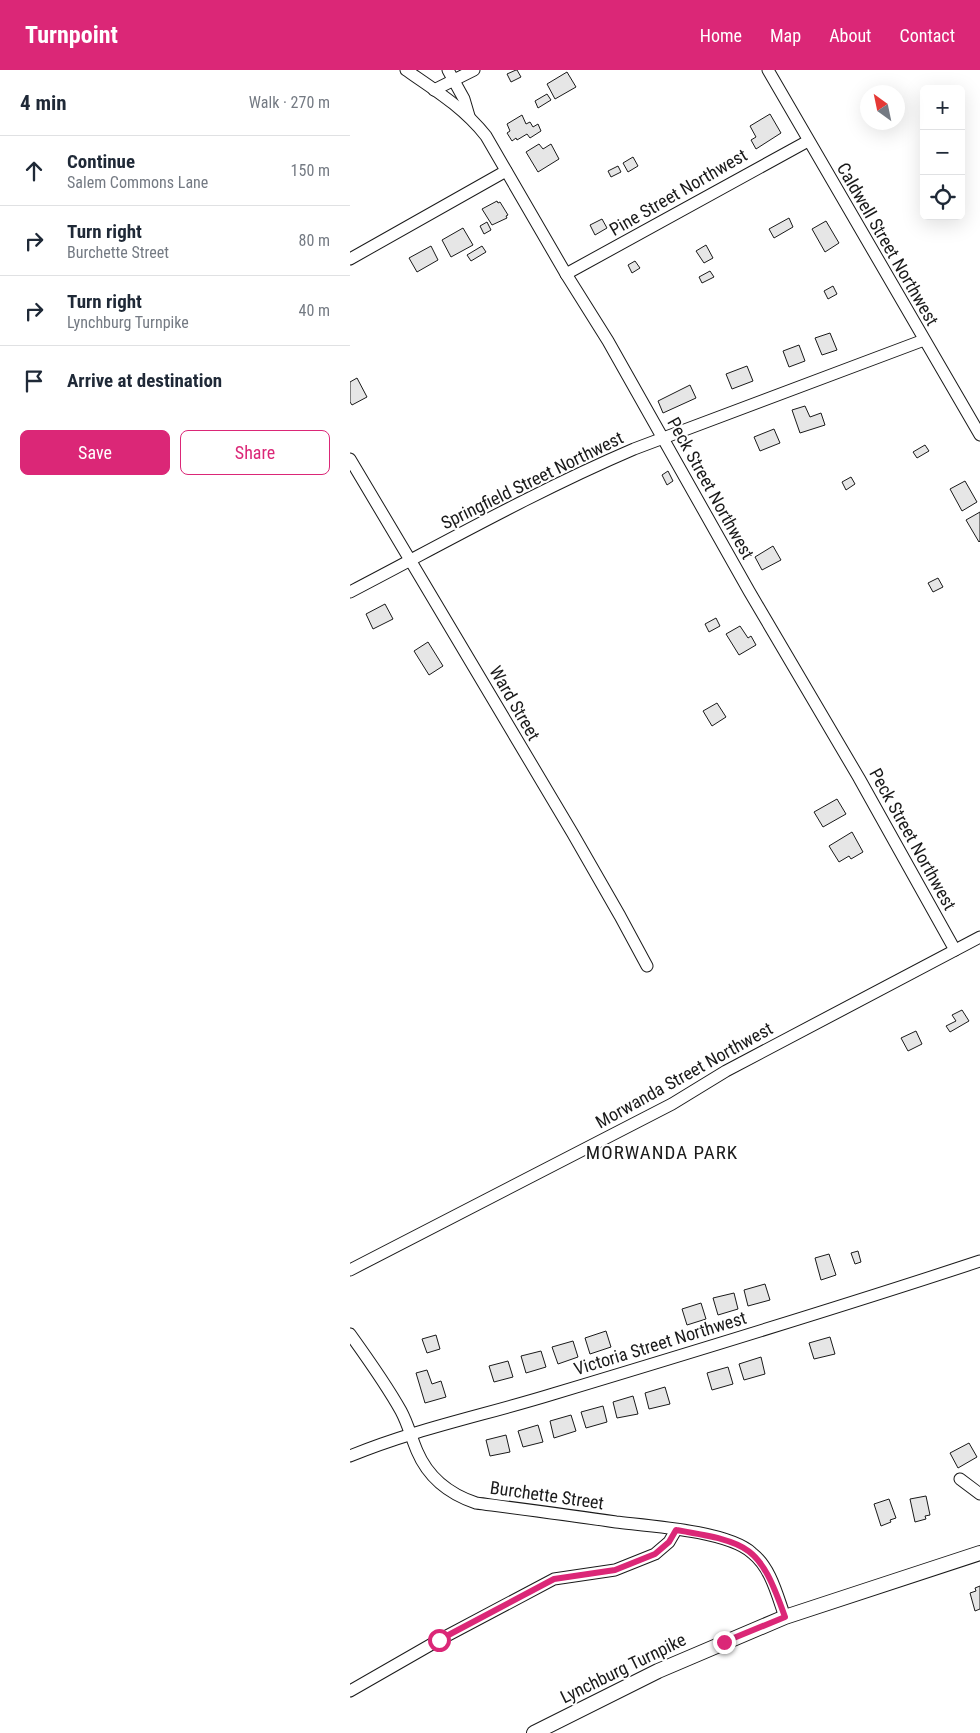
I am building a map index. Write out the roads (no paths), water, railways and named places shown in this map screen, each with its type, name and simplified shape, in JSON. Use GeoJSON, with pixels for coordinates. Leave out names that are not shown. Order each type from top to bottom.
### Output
{"type":"FeatureCollection","features":[{"type":"Feature","properties":{"kind":"street","name":"Peck Street Northwest"},"geometry":{"type":"LineString","coordinates":[[406,70],[469,116],[486,136],[566,274],[608,341],[749,591],[859,778],[955,950]]}},
{"type":"Feature","properties":{"kind":"street"},"geometry":{"type":"LineString","coordinates":[[434,90],[451,75],[474,70]]}},
{"type":"Feature","properties":{"kind":"street","name":"Caldwell Street Northwest"},"geometry":{"type":"LineString","coordinates":[[768,70],[980,435]]}},
{"type":"Feature","properties":{"kind":"street"},"geometry":{"type":"LineString","coordinates":[[451,75],[464,99],[469,116]]}},
{"type":"Feature","properties":{"kind":"street","name":"Pine Street Northwest"},"geometry":{"type":"LineString","coordinates":[[566,274],[808,140]]}},
{"type":"Feature","properties":{"kind":"street"},"geometry":{"type":"LineString","coordinates":[[350,259],[506,171]]}},
{"type":"Feature","properties":{"kind":"street","name":"Springfield Street Northwest"},"geometry":{"type":"LineString","coordinates":[[350,592],[555,484],[634,449],[924,340]]}},
{"type":"Feature","properties":{"kind":"street","name":"Ward Street"},"geometry":{"type":"LineString","coordinates":[[350,459],[573,834],[647,966]]}},
{"type":"Feature","properties":{"kind":"street","name":"Morwanda Street Northwest"},"geometry":{"type":"LineString","coordinates":[[350,1270],[672,1104],[726,1071],[980,936]]}},
{"type":"Feature","properties":{"kind":"street","name":"Victoria Street Northwest"},"geometry":{"type":"LineString","coordinates":[[350,1456],[412,1434],[509,1408],[806,1317],[980,1261]]}},
{"type":"Feature","properties":{"kind":"street","name":"Burchette Street"},"geometry":{"type":"LineString","coordinates":[[350,1334],[386,1386],[412,1434],[417,1450],[425,1465],[449,1491],[476,1503],[676,1530],[733,1541],[753,1553],[762,1563],[771,1579],[785,1617]]}},
{"type":"Feature","properties":{"kind":"street"},"geometry":{"type":"LineString","coordinates":[[960,1479],[980,1494]]}},
{"type":"Feature","properties":{"kind":"street"},"geometry":{"type":"LineString","coordinates":[[350,1691],[439,1640],[554,1579],[615,1570],[655,1554],[669,1542],[676,1530]]}},
{"type":"Feature","properties":{"kind":"street","name":"Lynchburg Turnpike"},"geometry":{"type":"LineString","coordinates":[[534,1733],[658,1670],[785,1617],[980,1553]]}},
{"type":"Feature","properties":{"kind":"district","name":"MORWANDA PARK"},"geometry":{"type":"Point","coordinates":[662,1152]}}]}
